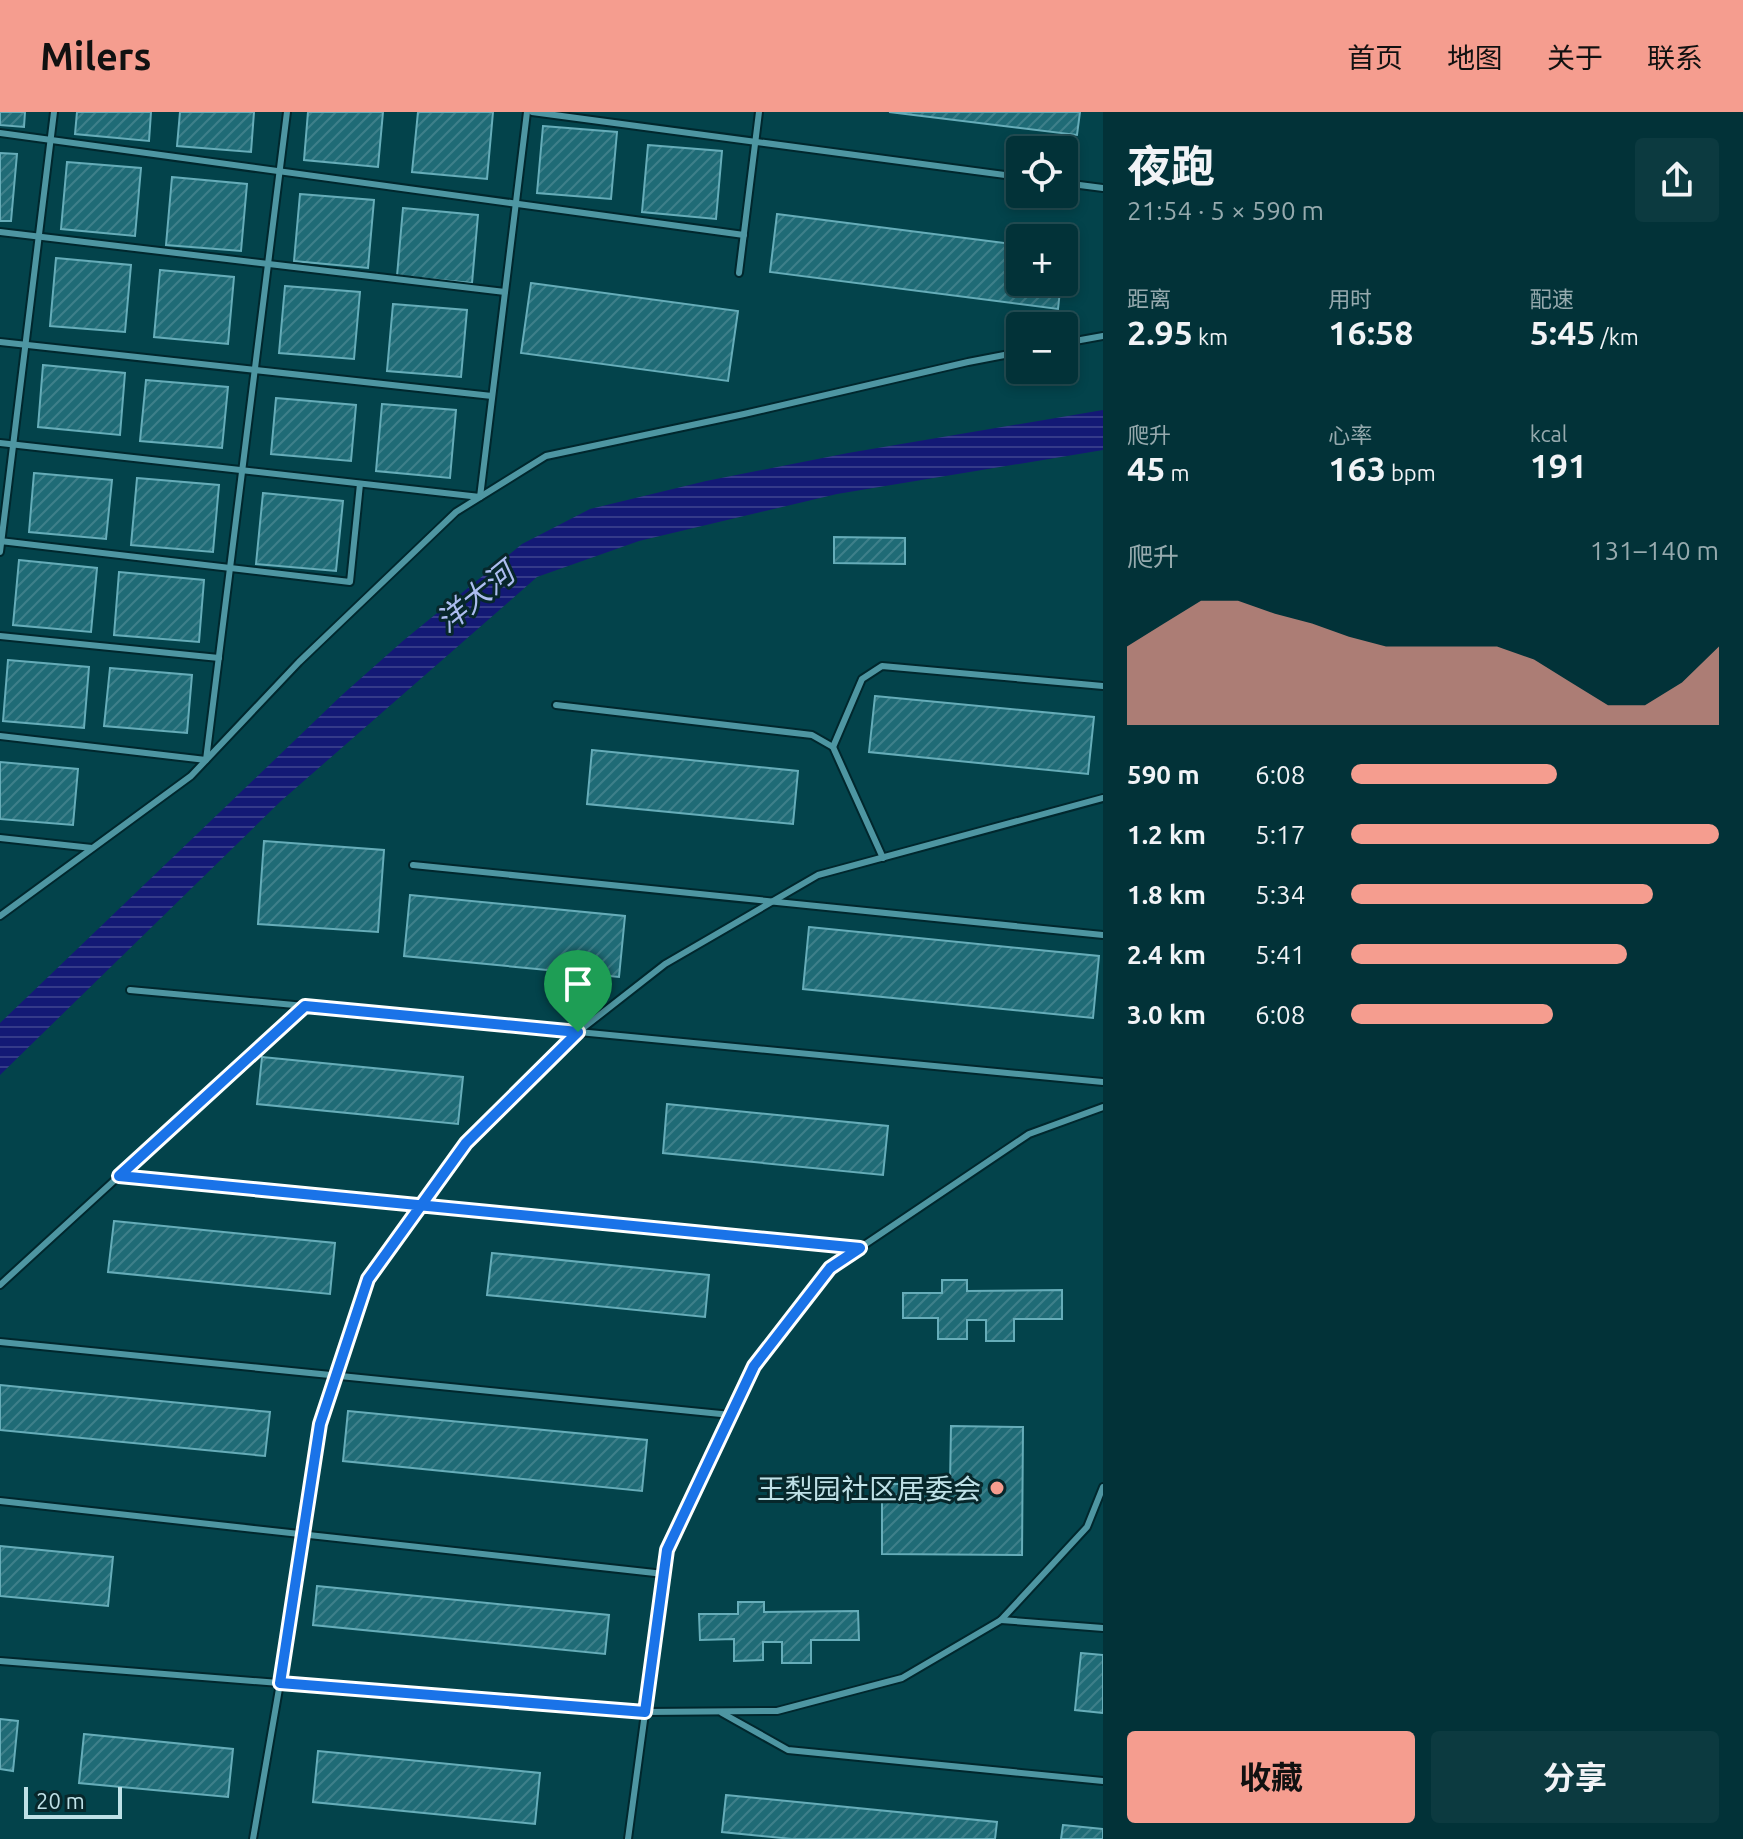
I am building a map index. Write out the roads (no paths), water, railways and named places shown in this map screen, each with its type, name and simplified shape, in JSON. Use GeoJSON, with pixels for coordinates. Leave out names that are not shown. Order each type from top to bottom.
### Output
{"type":"FeatureCollection","features":[{"type":"Feature","properties":{"kind":"lane"},"geometry":{"type":"LineString","coordinates":[[0,552],[54,112]]}},
{"type":"Feature","properties":{"kind":"lane"},"geometry":{"type":"LineString","coordinates":[[206,760],[287,112]]}},
{"type":"Feature","properties":{"kind":"lane"},"geometry":{"type":"LineString","coordinates":[[480,497],[530,112],[1006,175]]}},
{"type":"Feature","properties":{"kind":"lane"},"geometry":{"type":"LineString","coordinates":[[739,273],[759,112]]}},
{"type":"Feature","properties":{"kind":"lane"},"geometry":{"type":"LineString","coordinates":[[0,133],[744,235]]}},
{"type":"Feature","properties":{"kind":"lane"},"geometry":{"type":"LineString","coordinates":[[1078,185],[1103,188]]}},
{"type":"Feature","properties":{"kind":"lane"},"geometry":{"type":"LineString","coordinates":[[0,232],[505,292]]}},
{"type":"Feature","properties":{"kind":"lane"},"geometry":{"type":"LineString","coordinates":[[1078,340],[1103,336]]}},
{"type":"Feature","properties":{"kind":"lane"},"geometry":{"type":"LineString","coordinates":[[0,342],[492,396]]}},
{"type":"Feature","properties":{"kind":"lane"},"geometry":{"type":"LineString","coordinates":[[0,916],[191,776],[310,652],[456,512],[546,456],[1006,355]]}},
{"type":"Feature","properties":{"kind":"lane"},"geometry":{"type":"LineString","coordinates":[[0,443],[480,497]]}},
{"type":"Feature","properties":{"kind":"lane"},"geometry":{"type":"LineString","coordinates":[[1,541],[350,582],[360,484]]}},
{"type":"Feature","properties":{"kind":"lane"},"geometry":{"type":"LineString","coordinates":[[0,636],[219,658]]}},
{"type":"Feature","properties":{"kind":"lane"},"geometry":{"type":"LineString","coordinates":[[833,747],[862,679],[882,666],[1103,686]]}},
{"type":"Feature","properties":{"kind":"lane"},"geometry":{"type":"LineString","coordinates":[[556,705],[812,735],[833,747],[883,858]]}},
{"type":"Feature","properties":{"kind":"lane"},"geometry":{"type":"LineString","coordinates":[[0,736],[206,760]]}},
{"type":"Feature","properties":{"kind":"lane"},"geometry":{"type":"LineString","coordinates":[[253,1839],[320,1424],[368,1279],[466,1143],[578,1032],[665,964],[818,875],[1103,798]]}},
{"type":"Feature","properties":{"kind":"lane"},"geometry":{"type":"LineString","coordinates":[[0,838],[93,848]]}},
{"type":"Feature","properties":{"kind":"lane"},"geometry":{"type":"LineString","coordinates":[[413,865],[1103,935]]}},
{"type":"Feature","properties":{"kind":"lane"},"geometry":{"type":"LineString","coordinates":[[130,990],[1103,1082]]}},
{"type":"Feature","properties":{"kind":"lane"},"geometry":{"type":"LineString","coordinates":[[0,1285],[305,1006]]}},
{"type":"Feature","properties":{"kind":"lane"},"geometry":{"type":"LineString","coordinates":[[628,1839],[667,1550],[754,1366],[830,1268],[1029,1134],[1103,1107]]}},
{"type":"Feature","properties":{"kind":"lane"},"geometry":{"type":"LineString","coordinates":[[119,1176],[860,1248]]}},
{"type":"Feature","properties":{"kind":"lane"},"geometry":{"type":"LineString","coordinates":[[0,1342],[731,1415]]}},
{"type":"Feature","properties":{"kind":"lane"},"geometry":{"type":"LineString","coordinates":[[0,1661],[645,1712],[777,1711],[902,1678],[1001,1620],[1087,1527],[1103,1487]]}},
{"type":"Feature","properties":{"kind":"lane"},"geometry":{"type":"LineString","coordinates":[[0,1501],[664,1574]]}},
{"type":"Feature","properties":{"kind":"lane"},"geometry":{"type":"LineString","coordinates":[[1001,1620],[1103,1628]]}},
{"type":"Feature","properties":{"kind":"lane"},"geometry":{"type":"LineString","coordinates":[[719,1712],[788,1750],[1103,1781]]}},
{"type":"Feature","properties":{"kind":"water","name":"洋大河"},"geometry":{"type":"Polygon","coordinates":[[[1103,410],[1103,450],[837,494],[639,541],[537,577],[281,801],[0,1075],[0,1023],[342,695],[522,544],[590,509],[706,481],[848,453],[1103,410]]]}},
{"type":"Feature","properties":{"kind":"place","name":"王梨园社区居委会"},"geometry":{"type":"Point","coordinates":[997,1488]}}]}
